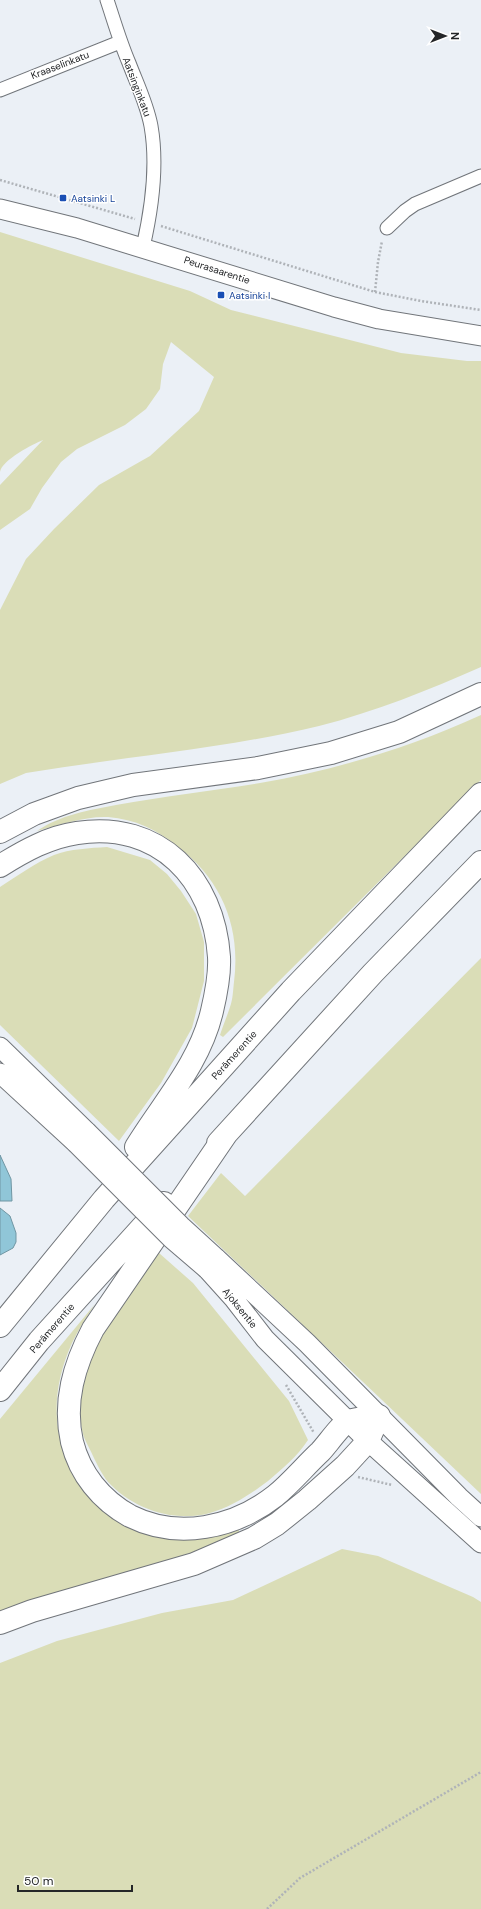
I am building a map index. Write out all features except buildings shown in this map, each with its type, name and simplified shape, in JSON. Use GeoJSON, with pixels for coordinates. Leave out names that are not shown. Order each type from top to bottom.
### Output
{"type":"FeatureCollection","features":[{"type":"Feature","properties":{"kind":"highway"},"geometry":{"type":"LineString","coordinates":[[0,832],[34,814],[78,798],[133,785],[258,768],[331,753],[399,732],[481,694]]}},
{"type":"Feature","properties":{"kind":"highway","name":"Perämerentie"},"geometry":{"type":"LineString","coordinates":[[0,1326],[104,1199],[292,991],[481,794]]}},
{"type":"Feature","properties":{"kind":"highway"},"geometry":{"type":"LineString","coordinates":[[0,866],[35,845],[76,833],[117,832],[154,844],[170,855],[183,867],[197,884],[209,906],[216,931],[219,958],[217,984],[212,1012],[204,1038],[178,1085],[138,1144],[104,1199]]}},
{"type":"Feature","properties":{"kind":"highway","name":"Perämerentie"},"geometry":{"type":"LineString","coordinates":[[0,1390],[39,1341],[373,973],[481,862]]}},
{"type":"Feature","properties":{"kind":"highway"},"geometry":{"type":"LineString","coordinates":[[228,1133],[93,1329],[76,1365],[69,1396],[68,1426],[75,1453],[86,1477],[99,1492],[124,1512],[143,1522],[160,1527],[188,1529],[210,1527],[228,1522],[254,1510],[275,1496],[348,1421],[379,1416]]}},
{"type":"Feature","properties":{"kind":"highway"},"geometry":{"type":"LineString","coordinates":[[0,1623],[32,1611],[194,1564],[254,1538],[277,1524],[307,1500],[345,1466],[368,1441],[379,1416]]}},
{"type":"Feature","properties":{"kind":"main road","name":"Peurasaarentie"},"geometry":{"type":"LineString","coordinates":[[0,209],[77,228],[143,247],[334,307],[387,320],[481,336]]}},
{"type":"Feature","properties":{"kind":"main road","name":"Ajoksentie"},"geometry":{"type":"LineString","coordinates":[[0,1047],[82,1138]]}},
{"type":"Feature","properties":{"kind":"main road","name":"Ajoksentie"},"geometry":{"type":"LineString","coordinates":[[0,1072],[82,1138],[180,1226],[211,1263],[234,1298],[265,1340],[368,1441],[481,1543]]}},
{"type":"Feature","properties":{"kind":"main road","name":"Ajoksentie"},"geometry":{"type":"LineString","coordinates":[[211,1263],[268,1306],[458,1497],[481,1517]]}},
{"type":"Feature","properties":{"kind":"street","name":"Aatsinginkatu"},"geometry":{"type":"LineString","coordinates":[[107,0],[120,42],[148,111],[151,126],[154,159],[149,222],[143,247]]}},
{"type":"Feature","properties":{"kind":"street","name":"Kraaselinkatu"},"geometry":{"type":"LineString","coordinates":[[0,90],[120,42]]}},
{"type":"Feature","properties":{"kind":"street"},"geometry":{"type":"LineString","coordinates":[[387,228],[415,204],[481,176]]}},
{"type":"Feature","properties":{"kind":"path"},"geometry":{"type":"LineString","coordinates":[[0,180],[149,222],[375,292],[481,310]]}},
{"type":"Feature","properties":{"kind":"path"},"geometry":{"type":"LineString","coordinates":[[375,292],[380,248],[387,228]]}},
{"type":"Feature","properties":{"kind":"path"},"geometry":{"type":"LineString","coordinates":[[267,1909],[300,1878],[481,1772]]}},
{"type":"Feature","properties":{"kind":"green space"},"geometry":{"type":"Polygon","coordinates":[[[0,232],[190,291],[231,310],[401,353],[467,361],[481,361],[481,667],[401,700],[319,726],[210,747],[26,773],[0,784],[0,610],[26,559],[99,485],[150,456],[199,411],[214,377],[171,342],[163,364],[160,389],[146,409],[125,425],[77,449],[61,462],[42,488],[30,509],[0,530],[0,485],[43,440],[6,462],[0,472],[0,232]]]}},
{"type":"Feature","properties":{"kind":"green space"},"geometry":{"type":"Polygon","coordinates":[[[481,715],[481,780],[223,1037],[220,1035],[233,994],[235,962],[231,924],[217,889],[193,859],[169,840],[153,830],[118,818],[90,818],[72,821],[37,831],[46,825],[65,817],[96,809],[288,778],[345,764],[428,737],[481,715]]]}},
{"type":"Feature","properties":{"kind":"green space"},"geometry":{"type":"Polygon","coordinates":[[[107,847],[150,860],[167,874],[181,891],[196,914],[204,942],[204,981],[192,1028],[161,1083],[119,1141],[0,1025],[0,887],[33,866],[54,855],[73,850],[107,847]]]}},
{"type":"Feature","properties":{"kind":"green space"},"geometry":{"type":"Polygon","coordinates":[[[481,958],[481,1494],[188,1216],[221,1173],[245,1196],[481,958]]]}},
{"type":"Feature","properties":{"kind":"green space"},"geometry":{"type":"Polygon","coordinates":[[[159,1253],[193,1283],[289,1401],[308,1440],[290,1462],[255,1491],[226,1507],[196,1516],[168,1515],[155,1511],[129,1500],[118,1491],[108,1482],[100,1469],[84,1437],[80,1416],[82,1386],[94,1350],[113,1316],[159,1253]]]}},
{"type":"Feature","properties":{"kind":"green space"},"geometry":{"type":"Polygon","coordinates":[[[95,1304],[72,1343],[63,1366],[58,1389],[57,1411],[59,1433],[65,1454],[74,1474],[87,1493],[104,1511],[238,1528],[240,1534],[214,1545],[169,1560],[0,1611],[0,1419],[95,1304]]]}},
{"type":"Feature","properties":{"kind":"green space"},"geometry":{"type":"Polygon","coordinates":[[[342,1549],[378,1556],[473,1597],[481,1602],[481,1909],[0,1909],[0,1663],[57,1641],[162,1613],[233,1600],[342,1549]]]}},
{"type":"Feature","properties":{"kind":"water"},"geometry":{"type":"Polygon","coordinates":[[[0,1155],[11,1179],[12,1201],[0,1201],[0,1155]]]}},
{"type":"Feature","properties":{"kind":"water"},"geometry":{"type":"Polygon","coordinates":[[[0,1208],[10,1216],[16,1233],[16,1242],[13,1248],[0,1255],[0,1208]]]}},
{"type":"Feature","properties":{"kind":"place","name":"Aatsinki L"},"geometry":{"type":"Point","coordinates":[63,198]}},
{"type":"Feature","properties":{"kind":"place","name":"Aatsinki I"},"geometry":{"type":"Point","coordinates":[221,295]}}]}
